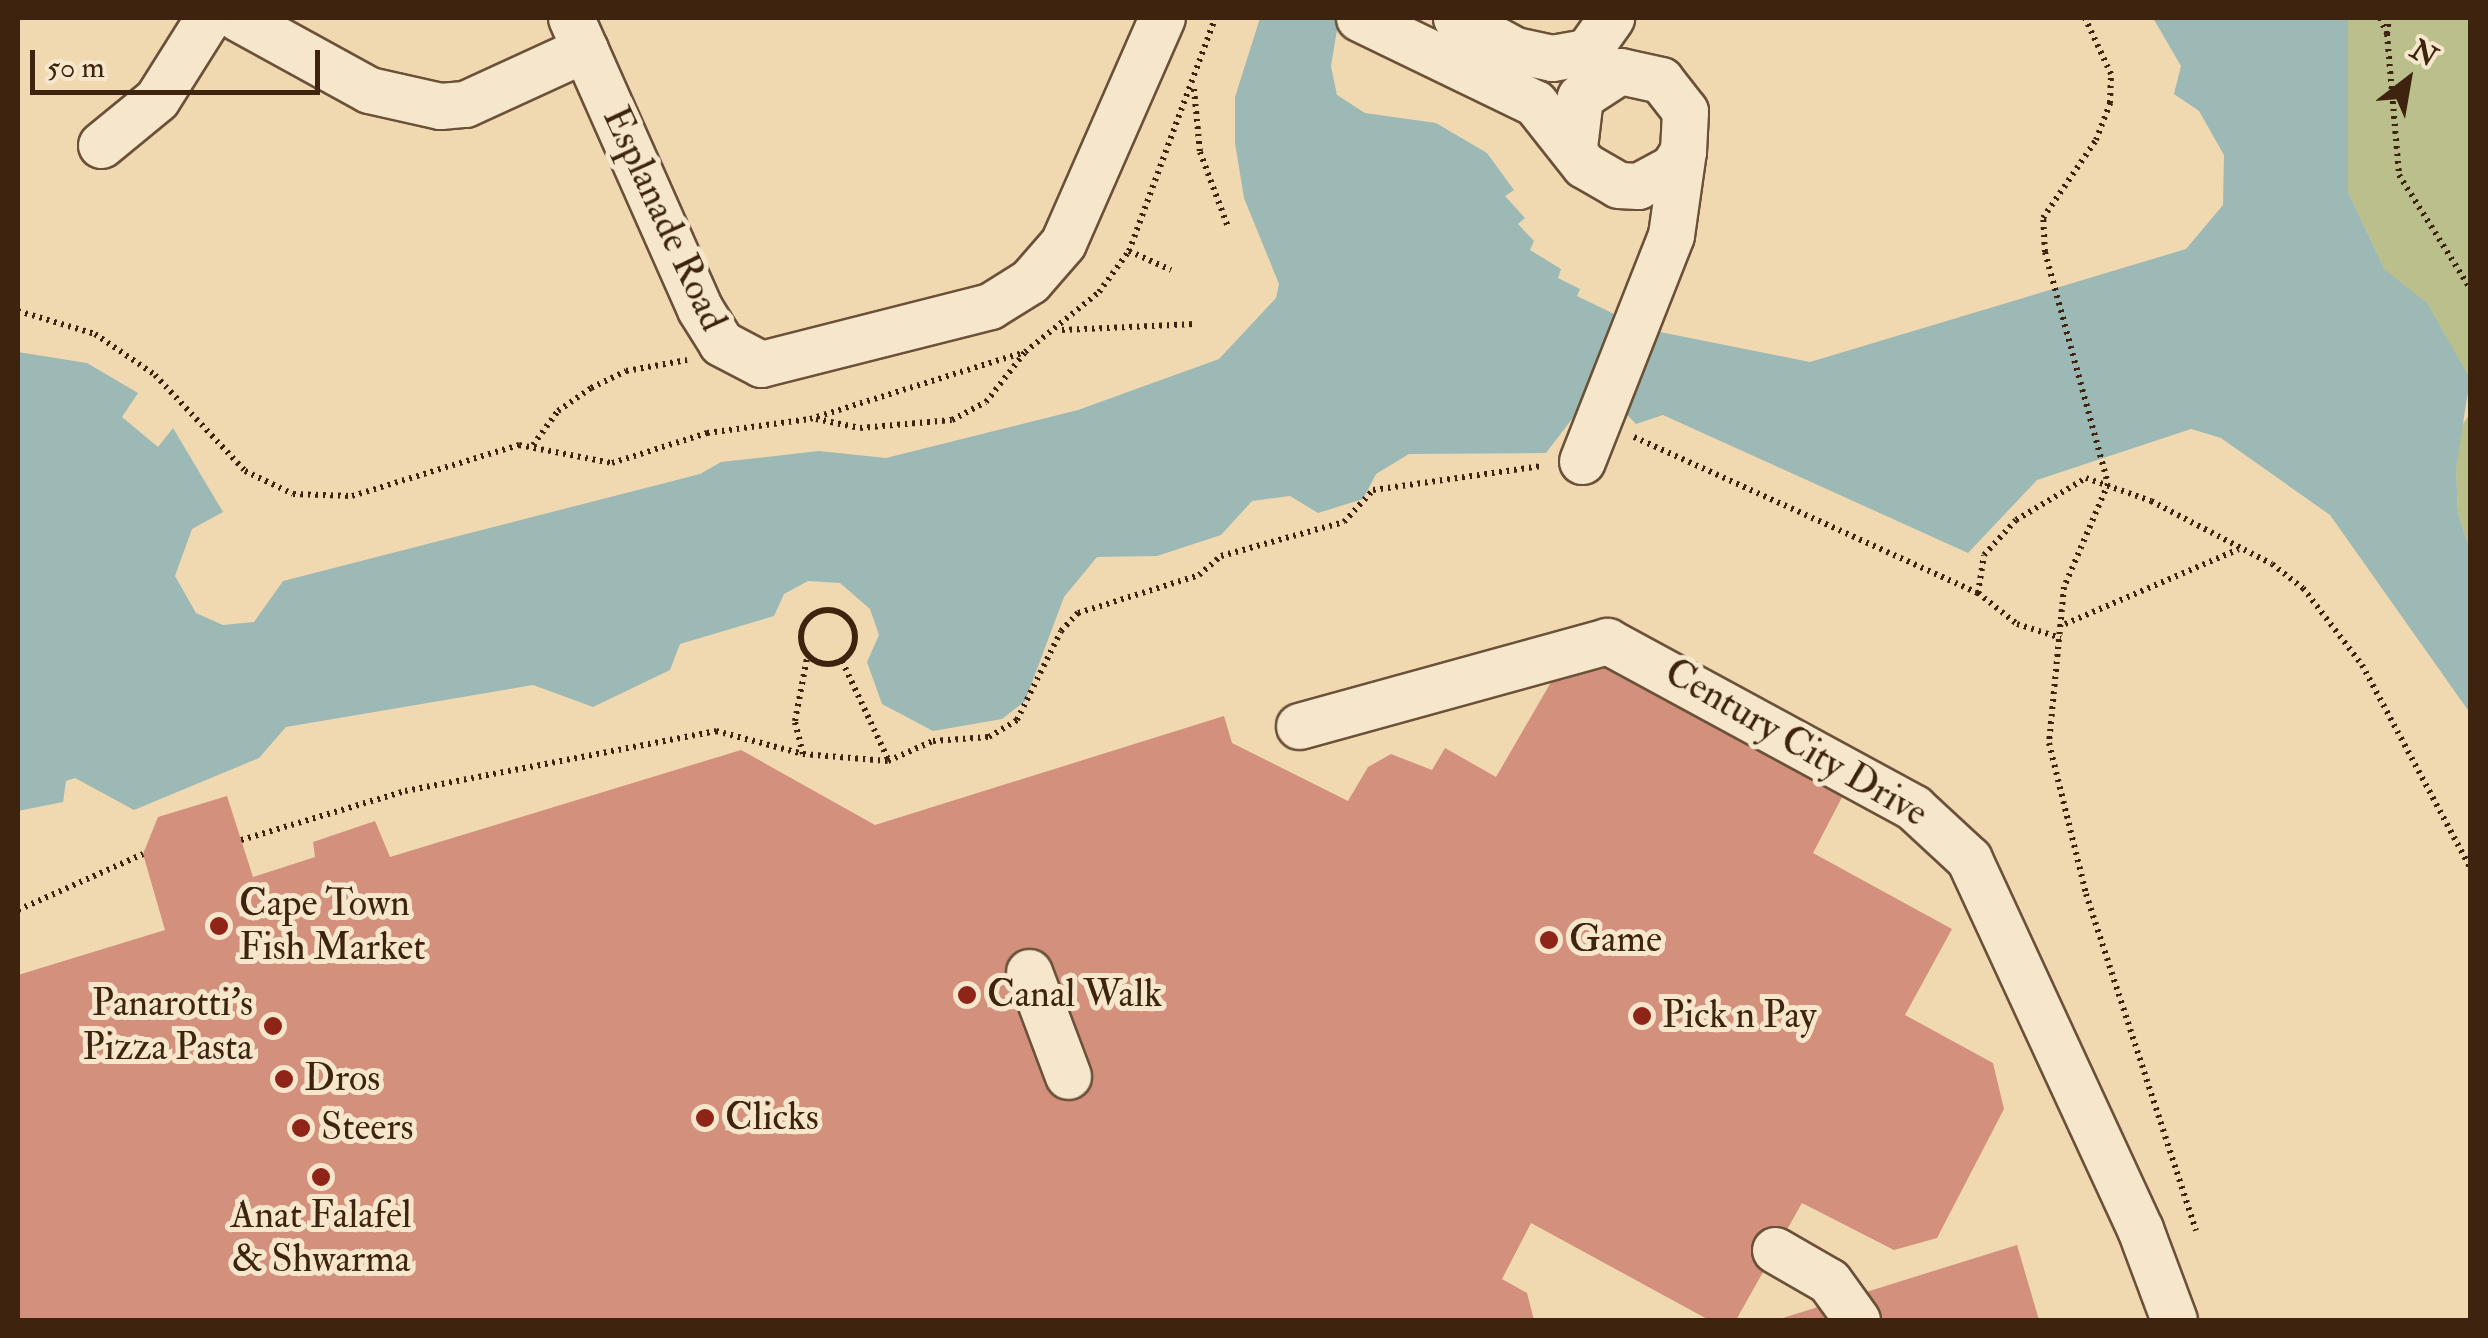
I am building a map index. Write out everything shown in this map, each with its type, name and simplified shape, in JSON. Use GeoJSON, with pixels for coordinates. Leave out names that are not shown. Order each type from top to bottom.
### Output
{"type":"FeatureCollection","features":[{"type":"Feature","properties":{"kind":"street"},"geometry":{"type":"LineString","coordinates":[[101,145],[157,100],[208,18]]}},
{"type":"Feature","properties":{"kind":"street"},"geometry":{"type":"LineString","coordinates":[[238,18],[369,90],[454,100],[577,31]]}},
{"type":"Feature","properties":{"kind":"street","name":"Esplanade Road"},"geometry":{"type":"LineString","coordinates":[[577,31],[721,343],[761,364],[805,356],[990,306],[1030,281],[1063,243],[1162,18]]}},
{"type":"Feature","properties":{"kind":"street"},"geometry":{"type":"LineString","coordinates":[[1456,18],[1558,73],[1599,79],[1643,72],[1662,80],[1685,111],[1677,213],[1603,406],[1565,463]]}},
{"type":"Feature","properties":{"kind":"street"},"geometry":{"type":"LineString","coordinates":[[1515,50],[1552,58],[1587,52],[1611,18]]}},
{"type":"Feature","properties":{"kind":"street"},"geometry":{"type":"LineString","coordinates":[[1619,18],[1643,72]]}},
{"type":"Feature","properties":{"kind":"street"},"geometry":{"type":"LineString","coordinates":[[1362,19],[1535,103],[1599,178],[1618,185],[1657,180],[1684,150]]}},
{"type":"Feature","properties":{"kind":"street"},"geometry":{"type":"LineString","coordinates":[[1574,148],[1576,109],[1599,79]]}},
{"type":"Feature","properties":{"kind":"street"},"geometry":{"type":"LineString","coordinates":[[1618,185],[1656,268]]}},
{"type":"Feature","properties":{"kind":"street","name":"Century City Drive"},"geometry":{"type":"LineString","coordinates":[[1299,726],[1607,641],[1914,808],[1969,859],[2140,1228],[2174,1320]]}},
{"type":"Feature","properties":{"kind":"street"},"geometry":{"type":"LineString","coordinates":[[1029,972],[1068,1076]]}},
{"type":"Feature","properties":{"kind":"street"},"geometry":{"type":"LineString","coordinates":[[1775,1250],[1829,1281],[1858,1320]]}},
{"type":"Feature","properties":{"kind":"path"},"geometry":{"type":"LineString","coordinates":[[18,311],[95,334],[154,375],[245,471],[293,494],[352,496],[533,445],[612,464],[707,433],[810,418],[1025,352],[1061,330],[1129,251],[1194,88],[1215,18]]}},
{"type":"Feature","properties":{"kind":"path"},"geometry":{"type":"LineString","coordinates":[[2085,18],[2111,74],[2110,103],[2096,140],[2043,218],[2045,252],[2108,484],[2064,587],[2065,624],[2049,744],[2086,894],[2196,1230]]}},
{"type":"Feature","properties":{"kind":"path"},"geometry":{"type":"LineString","coordinates":[[2380,18],[2386,34],[2399,175],[2470,288]]}},
{"type":"Feature","properties":{"kind":"path"},"geometry":{"type":"LineString","coordinates":[[2386,34],[2389,18]]}},
{"type":"Feature","properties":{"kind":"path"},"geometry":{"type":"LineString","coordinates":[[1194,88],[1200,152],[1228,227]]}},
{"type":"Feature","properties":{"kind":"path"},"geometry":{"type":"LineString","coordinates":[[1129,251],[1171,270]]}},
{"type":"Feature","properties":{"kind":"path"},"geometry":{"type":"LineString","coordinates":[[1061,330],[1195,324]]}},
{"type":"Feature","properties":{"kind":"path"},"geometry":{"type":"LineString","coordinates":[[533,445],[558,411],[591,388],[626,371],[699,358],[721,343]]}},
{"type":"Feature","properties":{"kind":"path"},"geometry":{"type":"LineString","coordinates":[[810,418],[860,428],[952,420],[986,402],[1025,352]]}},
{"type":"Feature","properties":{"kind":"path"},"geometry":{"type":"LineString","coordinates":[[1603,406],[1628,435],[1978,593],[2017,624],[2061,638]]}},
{"type":"Feature","properties":{"kind":"path"},"geometry":{"type":"LineString","coordinates":[[241,840],[405,790],[716,731],[802,754],[888,760],[934,741],[989,737],[1017,720],[1060,631],[1078,613],[1198,576],[1222,556],[1344,522],[1374,490],[1565,463]]}},
{"type":"Feature","properties":{"kind":"path"},"geometry":{"type":"LineString","coordinates":[[1978,593],[1984,555],[2016,520],[2086,478],[2150,500],[2240,548],[2303,588],[2345,640],[2470,868]]}},
{"type":"Feature","properties":{"kind":"path"},"geometry":{"type":"LineString","coordinates":[[2065,624],[2240,548]]}},
{"type":"Feature","properties":{"kind":"path"},"geometry":{"type":"LineString","coordinates":[[802,754],[795,721],[807,658],[804,626],[832,607],[850,618],[854,636],[842,661]]}},
{"type":"Feature","properties":{"kind":"path"},"geometry":{"type":"LineString","coordinates":[[807,658],[842,661]]}},
{"type":"Feature","properties":{"kind":"path"},"geometry":{"type":"LineString","coordinates":[[842,661],[888,760]]}},
{"type":"Feature","properties":{"kind":"path"},"geometry":{"type":"LineString","coordinates":[[18,910],[143,854]]}},
{"type":"Feature","properties":{"kind":"green space"},"geometry":{"type":"Polygon","coordinates":[[[2348,18],[2470,18],[2470,390],[2442,330],[2385,270],[2348,192],[2348,18]]]}},
{"type":"Feature","properties":{"kind":"green space"},"geometry":{"type":"Polygon","coordinates":[[[2470,413],[2470,550],[2458,513],[2456,468],[2458,432],[2470,413]]]}},
{"type":"Feature","properties":{"kind":"water"},"geometry":{"type":"Polygon","coordinates":[[[1260,18],[1339,18],[1331,66],[1337,95],[1365,113],[1436,123],[1487,153],[1514,190],[1505,196],[1525,218],[1518,224],[1534,241],[1530,250],[1561,269],[1558,278],[1580,289],[1577,296],[1645,329],[1810,362],[2186,249],[2223,205],[2224,155],[2199,111],[2174,94],[2181,66],[2153,18],[2348,18],[2348,192],[2385,270],[2427,303],[2470,379],[2456,468],[2458,513],[2470,550],[2470,713],[2330,515],[2221,438],[2191,429],[2037,480],[1968,553],[1663,415],[1636,424],[1598,385],[1546,453],[1409,454],[1376,474],[1363,499],[1318,513],[1290,496],[1252,501],[1221,535],[1157,556],[1097,557],[1064,597],[1025,701],[1002,719],[933,731],[882,704],[867,662],[879,635],[870,609],[840,583],[808,581],[784,594],[774,616],[680,644],[670,670],[593,707],[533,685],[286,727],[259,758],[134,810],[75,778],[66,781],[63,802],[18,811],[18,352],[87,363],[138,393],[122,417],[158,447],[173,428],[223,512],[192,529],[175,576],[196,613],[223,625],[254,622],[283,581],[700,474],[721,462],[819,451],[886,458],[1078,410],[1219,359],[1276,298],[1279,284],[1244,198],[1235,143],[1235,97],[1260,18]]]}},
{"type":"Feature","properties":{"kind":"building","name":"Canal Walk"},"geometry":{"type":"Polygon","coordinates":[[[1619,660],[1850,782],[1813,853],[1952,929],[1905,1015],[1993,1063],[2004,1109],[1937,1238],[1894,1250],[1802,1203],[1736,1320],[1709,1320],[1531,1223],[1502,1279],[1527,1293],[1534,1320],[18,1320],[18,975],[165,930],[143,854],[158,817],[227,796],[253,877],[315,857],[313,842],[375,821],[390,857],[741,750],[875,825],[1224,716],[1232,743],[1348,801],[1368,767],[1391,754],[1432,770],[1445,748],[1496,777],[1554,677],[1619,660]]]}},
{"type":"Feature","properties":{"kind":"building"},"geometry":{"type":"Polygon","coordinates":[[[2017,1245],[2039,1320],[1776,1320],[2017,1245]]]}},
{"type":"Feature","properties":{"kind":"place","name":"Cape Town Fish Market"},"geometry":{"type":"Point","coordinates":[219,926]}},
{"type":"Feature","properties":{"kind":"place","name":"Game"},"geometry":{"type":"Point","coordinates":[1549,940]}},
{"type":"Feature","properties":{"kind":"place","name":"Canal Walk"},"geometry":{"type":"Point","coordinates":[967,995]}},
{"type":"Feature","properties":{"kind":"place","name":"Pick n Pay"},"geometry":{"type":"Point","coordinates":[1642,1016]}},
{"type":"Feature","properties":{"kind":"place","name":"Panarotti's Pizza Pasta"},"geometry":{"type":"Point","coordinates":[273,1026]}},
{"type":"Feature","properties":{"kind":"place","name":"Dros"},"geometry":{"type":"Point","coordinates":[284,1079]}},
{"type":"Feature","properties":{"kind":"place","name":"Clicks"},"geometry":{"type":"Point","coordinates":[705,1118]}},
{"type":"Feature","properties":{"kind":"place","name":"Steers"},"geometry":{"type":"Point","coordinates":[301,1128]}},
{"type":"Feature","properties":{"kind":"place","name":"Anat Falafel & Shwarma"},"geometry":{"type":"Point","coordinates":[321,1177]}}]}
